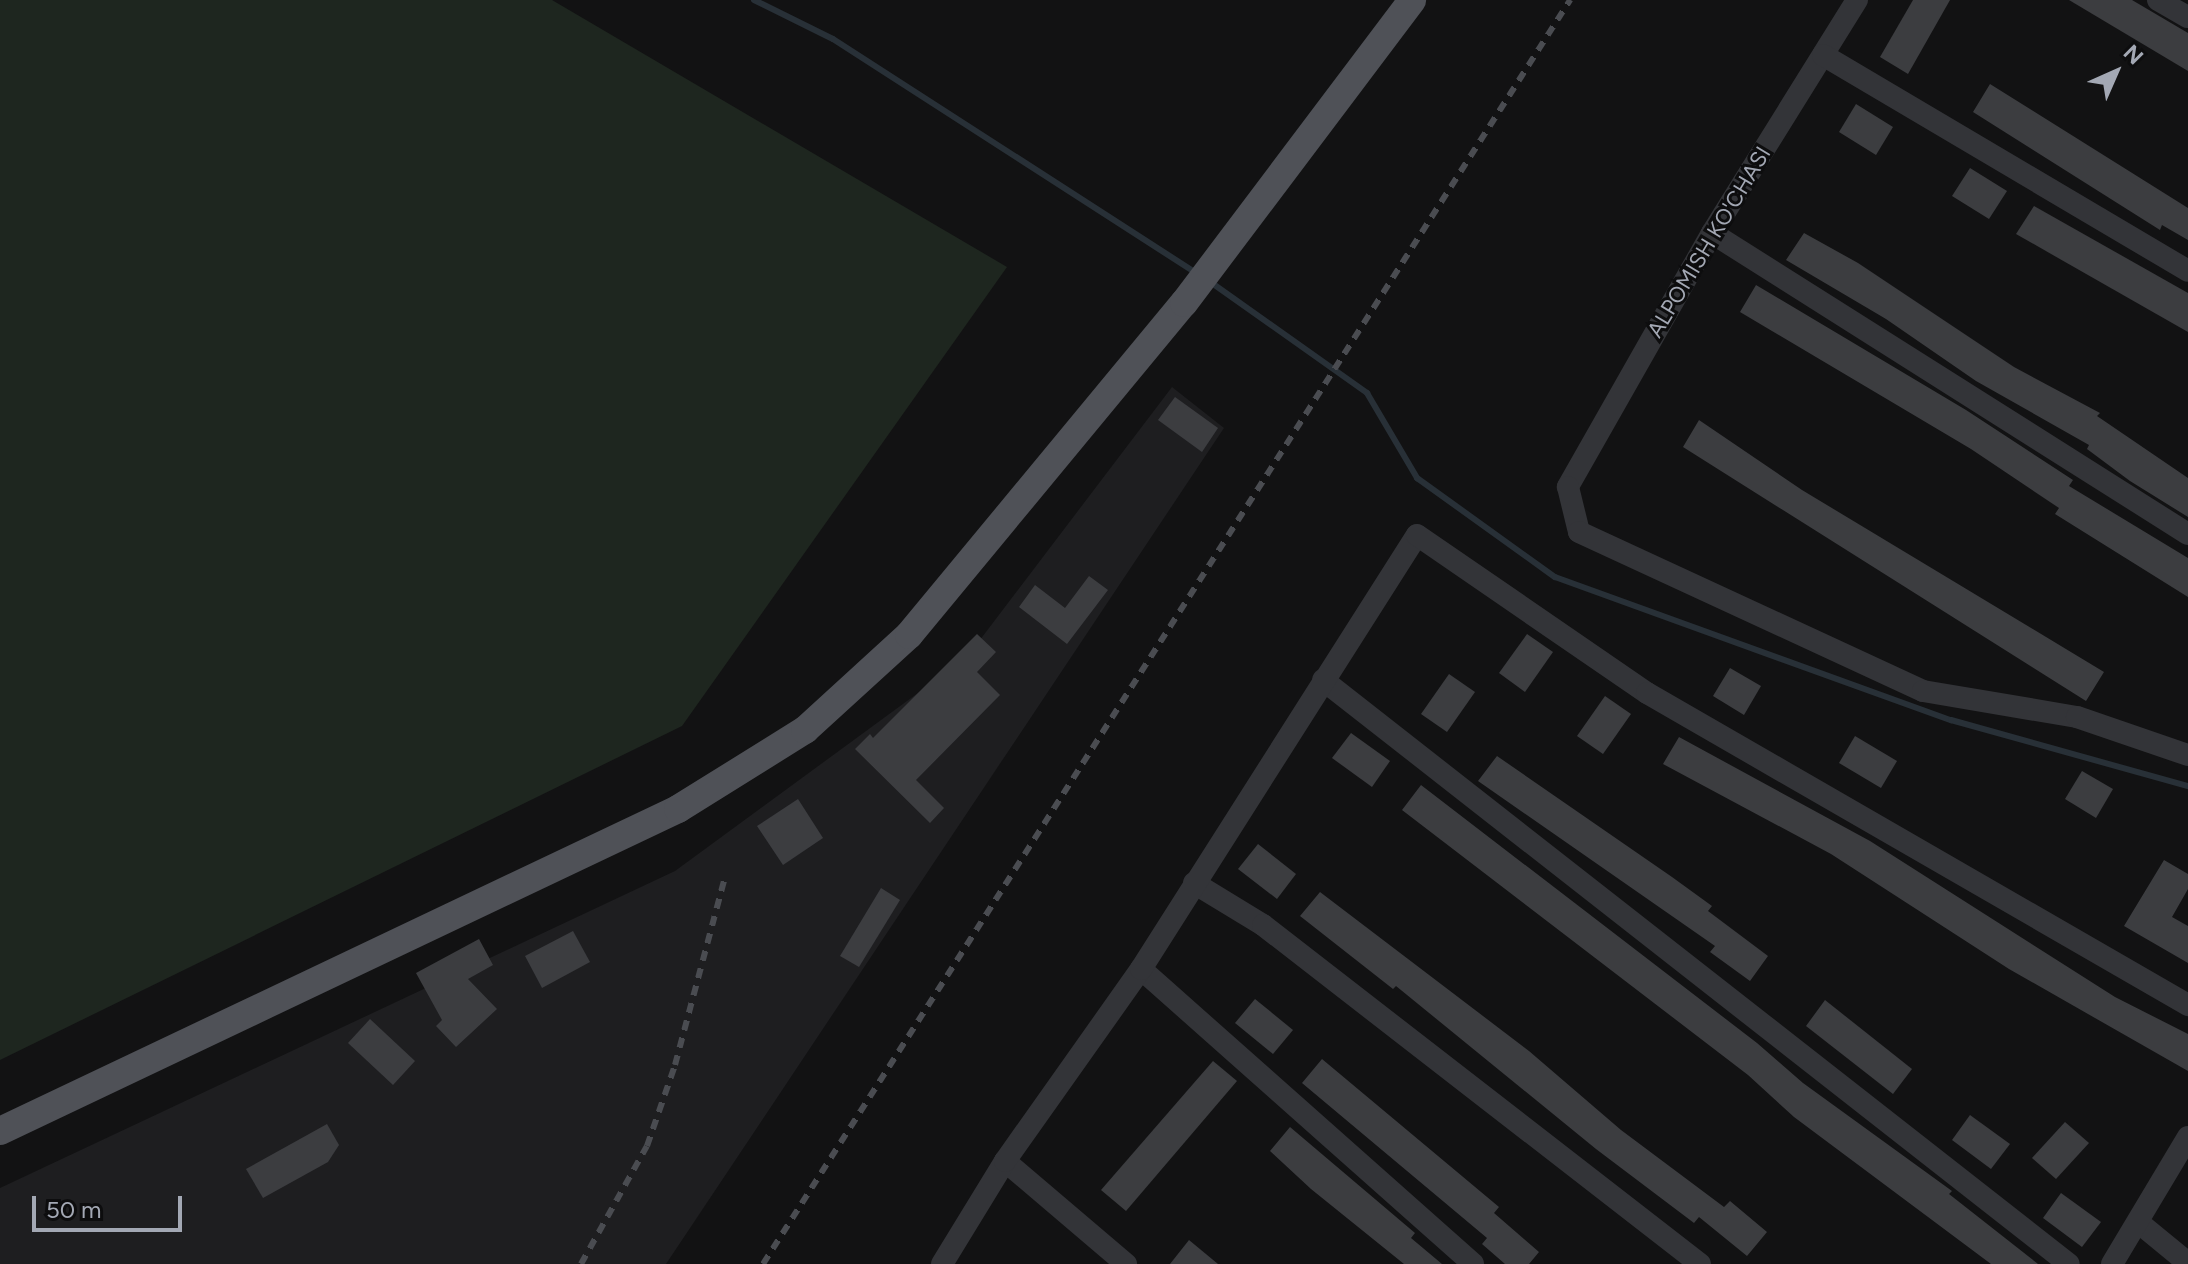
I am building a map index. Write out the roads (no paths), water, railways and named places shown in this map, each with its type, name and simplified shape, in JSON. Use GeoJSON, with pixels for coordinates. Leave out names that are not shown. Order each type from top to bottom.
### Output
{"type":"FeatureCollection","features":[{"type":"Feature","properties":{"kind":"main road"},"geometry":{"type":"LineString","coordinates":[[0,1131],[678,809],[805,730],[909,635],[1224,253],[1412,0]]}},
{"type":"Feature","properties":{"kind":"street","name":"ALPOMISH KO'CHASI"},"geometry":{"type":"LineString","coordinates":[[1857,0],[1712,233],[1568,487],[1579,532],[1923,691],[2077,717],[2188,755]]}},
{"type":"Feature","properties":{"kind":"street"},"geometry":{"type":"LineString","coordinates":[[2158,0],[2188,17]]}},
{"type":"Feature","properties":{"kind":"street"},"geometry":{"type":"LineString","coordinates":[[1823,55],[2188,271]]}},
{"type":"Feature","properties":{"kind":"street"},"geometry":{"type":"LineString","coordinates":[[1712,233],[2188,534]]}},
{"type":"Feature","properties":{"kind":"street"},"geometry":{"type":"LineString","coordinates":[[942,1264],[1005,1161],[1141,969],[1417,535],[1647,693],[2188,1005]]}},
{"type":"Feature","properties":{"kind":"street"},"geometry":{"type":"LineString","coordinates":[[1323,680],[2069,1264]]}},
{"type":"Feature","properties":{"kind":"street"},"geometry":{"type":"LineString","coordinates":[[1194,883],[1263,925],[1700,1264]]}},
{"type":"Feature","properties":{"kind":"street"},"geometry":{"type":"LineString","coordinates":[[1141,969],[1473,1264]]}},
{"type":"Feature","properties":{"kind":"street"},"geometry":{"type":"LineString","coordinates":[[2112,1264],[2188,1137]]}},
{"type":"Feature","properties":{"kind":"street"},"geometry":{"type":"LineString","coordinates":[[1005,1161],[1126,1264]]}},
{"type":"Feature","properties":{"kind":"street"},"geometry":{"type":"LineString","coordinates":[[2138,1222],[2188,1263]]}},
{"type":"Feature","properties":{"kind":"waterway"},"geometry":{"type":"LineString","coordinates":[[754,0],[833,39],[1196,273]]}},
{"type":"Feature","properties":{"kind":"waterway"},"geometry":{"type":"LineString","coordinates":[[1209,281],[1367,393],[1417,478],[1555,577],[1951,720],[2188,786]]}},
{"type":"Feature","properties":{"kind":"railway"},"geometry":{"type":"LineString","coordinates":[[763,1264],[1570,0]]}},
{"type":"Feature","properties":{"kind":"railway"},"geometry":{"type":"LineString","coordinates":[[581,1264],[647,1146],[675,1065],[725,877]]}}]}
